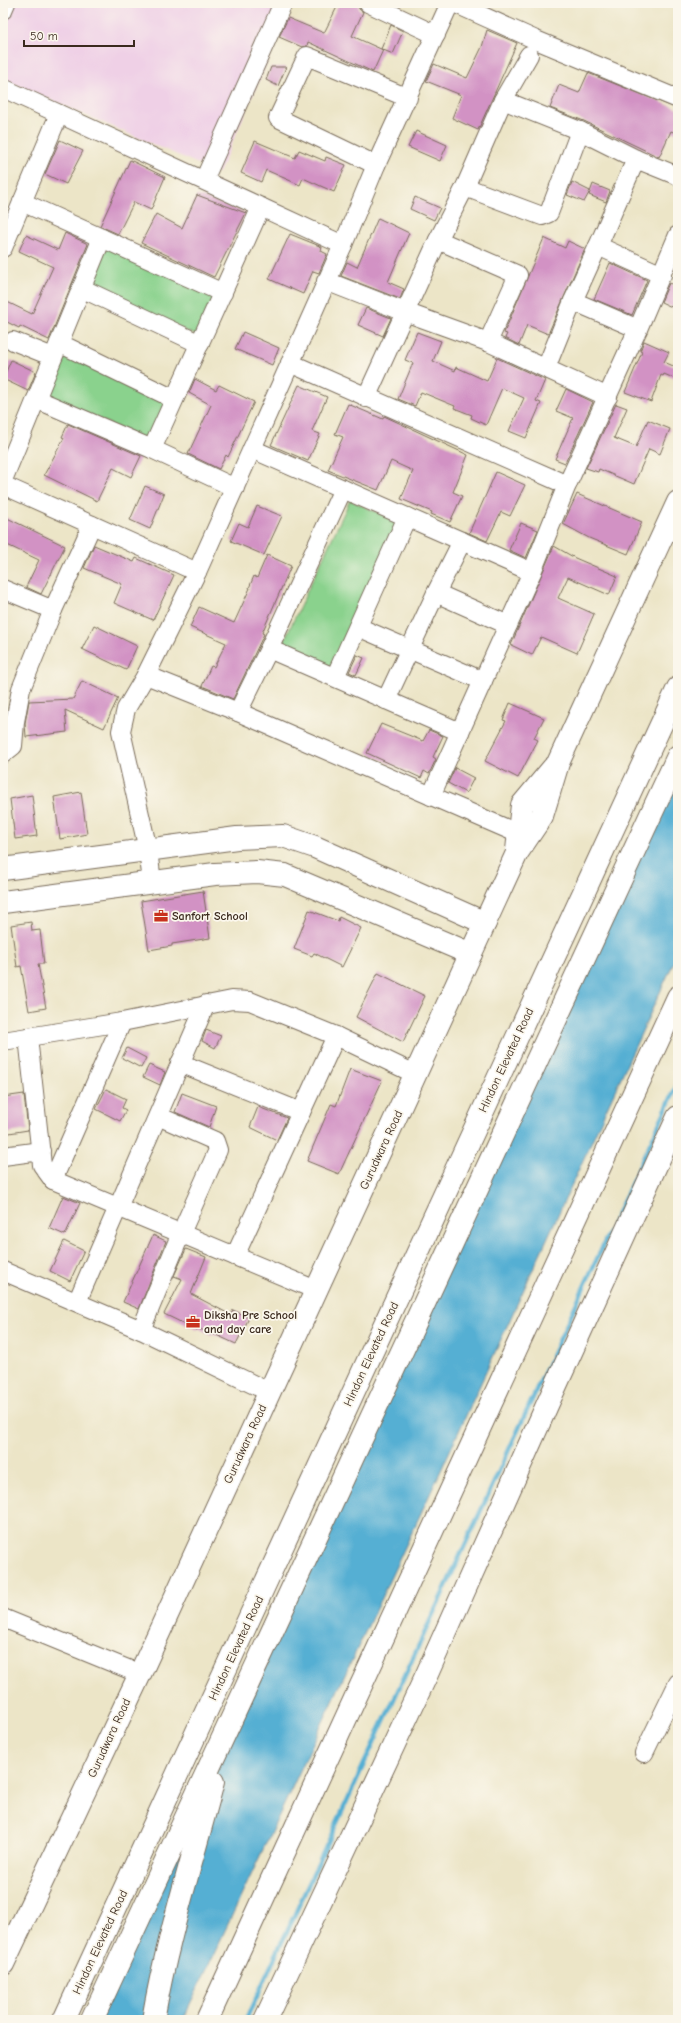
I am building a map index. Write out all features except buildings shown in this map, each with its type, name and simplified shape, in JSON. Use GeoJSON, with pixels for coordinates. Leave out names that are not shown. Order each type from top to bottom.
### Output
{"type":"FeatureCollection","features":[{"type":"Feature","properties":{"kind":"main road","name":"Gurudwara Road"},"geometry":{"type":"LineString","coordinates":[[3,1964],[140,1674],[471,954],[518,844],[542,816],[558,763],[678,502]]}},
{"type":"Feature","properties":{"kind":"main road","name":"Hindon Elevated Road"},"geometry":{"type":"LineString","coordinates":[[64,2020],[678,688]]}},
{"type":"Feature","properties":{"kind":"main road","name":"Hindon Elevated Road"},"geometry":{"type":"LineString","coordinates":[[92,2020],[678,756]]}},
{"type":"Feature","properties":{"kind":"main road"},"geometry":{"type":"LineString","coordinates":[[3,869],[237,838],[283,836],[315,848],[485,923]]}},
{"type":"Feature","properties":{"kind":"main road"},"geometry":{"type":"LineString","coordinates":[[3,902],[215,874],[257,872],[285,875],[471,954]]}},
{"type":"Feature","properties":{"kind":"main road"},"geometry":{"type":"LineString","coordinates":[[207,2020],[678,997]]}},
{"type":"Feature","properties":{"kind":"main road"},"geometry":{"type":"LineString","coordinates":[[265,2020],[427,1674],[678,1117]]}},
{"type":"Feature","properties":{"kind":"main road"},"geometry":{"type":"LineString","coordinates":[[152,2020],[162,1966],[175,1915],[197,1843],[228,1727]]}},
{"type":"Feature","properties":{"kind":"street"},"geometry":{"type":"LineString","coordinates":[[3,10],[6,3]]}},
{"type":"Feature","properties":{"kind":"street"},"geometry":{"type":"LineString","coordinates":[[204,180],[283,3]]}},
{"type":"Feature","properties":{"kind":"street"},"geometry":{"type":"LineString","coordinates":[[368,3],[436,35]]}},
{"type":"Feature","properties":{"kind":"street"},"geometry":{"type":"LineString","coordinates":[[152,882],[148,850],[121,731],[126,709],[146,675],[197,572],[343,245],[376,165],[408,98],[450,3]]}},
{"type":"Feature","properties":{"kind":"street"},"geometry":{"type":"LineString","coordinates":[[454,3],[536,40],[678,100]]}},
{"type":"Feature","properties":{"kind":"street"},"geometry":{"type":"LineString","coordinates":[[366,398],[504,100],[529,55]]}},
{"type":"Feature","properties":{"kind":"street"},"geometry":{"type":"LineString","coordinates":[[376,165],[278,118],[307,56],[408,98]]}},
{"type":"Feature","properties":{"kind":"street"},"geometry":{"type":"LineString","coordinates":[[3,88],[343,245]]}},
{"type":"Feature","properties":{"kind":"street"},"geometry":{"type":"LineString","coordinates":[[504,100],[580,131],[678,176]]}},
{"type":"Feature","properties":{"kind":"street"},"geometry":{"type":"LineString","coordinates":[[3,248],[14,209],[59,114]]}},
{"type":"Feature","properties":{"kind":"street"},"geometry":{"type":"LineString","coordinates":[[465,187],[542,216],[546,216],[549,213],[580,131]]}},
{"type":"Feature","properties":{"kind":"street"},"geometry":{"type":"LineString","coordinates":[[546,368],[573,301],[636,158]]}},
{"type":"Feature","properties":{"kind":"street"},"geometry":{"type":"LineString","coordinates":[[152,449],[261,207]]}},
{"type":"Feature","properties":{"kind":"street"},"geometry":{"type":"LineString","coordinates":[[14,209],[102,238],[223,293]]}},
{"type":"Feature","properties":{"kind":"street"},"geometry":{"type":"LineString","coordinates":[[431,796],[532,572],[567,485],[608,397],[678,235]]}},
{"type":"Feature","properties":{"kind":"street"},"geometry":{"type":"LineString","coordinates":[[3,480],[102,238]]}},
{"type":"Feature","properties":{"kind":"street"},"geometry":{"type":"LineString","coordinates":[[438,240],[518,275],[488,342]]}},
{"type":"Feature","properties":{"kind":"street"},"geometry":{"type":"LineString","coordinates":[[598,246],[662,275]]}},
{"type":"Feature","properties":{"kind":"street"},"geometry":{"type":"LineString","coordinates":[[326,281],[488,342],[608,397]]}},
{"type":"Feature","properties":{"kind":"street"},"geometry":{"type":"LineString","coordinates":[[81,288],[200,344]]}},
{"type":"Feature","properties":{"kind":"street"},"geometry":{"type":"LineString","coordinates":[[573,301],[638,329]]}},
{"type":"Feature","properties":{"kind":"street"},"geometry":{"type":"LineString","coordinates":[[13,341],[56,350],[174,399]]}},
{"type":"Feature","properties":{"kind":"street"},"geometry":{"type":"LineString","coordinates":[[290,363],[366,398],[567,485]]}},
{"type":"Feature","properties":{"kind":"street"},"geometry":{"type":"LineString","coordinates":[[36,399],[152,449],[235,488]]}},
{"type":"Feature","properties":{"kind":"street"},"geometry":{"type":"LineString","coordinates":[[252,449],[532,572]]}},
{"type":"Feature","properties":{"kind":"street"},"geometry":{"type":"LineString","coordinates":[[3,485],[197,572]]}},
{"type":"Feature","properties":{"kind":"street"},"geometry":{"type":"LineString","coordinates":[[238,712],[269,649],[343,489]]}},
{"type":"Feature","properties":{"kind":"street"},"geometry":{"type":"LineString","coordinates":[[335,678],[407,517]]}},
{"type":"Feature","properties":{"kind":"street"},"geometry":{"type":"LineString","coordinates":[[3,754],[13,746],[9,719],[53,610],[92,525]]}},
{"type":"Feature","properties":{"kind":"street"},"geometry":{"type":"LineString","coordinates":[[386,700],[436,593],[462,542]]}},
{"type":"Feature","properties":{"kind":"street"},"geometry":{"type":"LineString","coordinates":[[3,589],[53,610]]}},
{"type":"Feature","properties":{"kind":"street"},"geometry":{"type":"LineString","coordinates":[[436,593],[508,625]]}},
{"type":"Feature","properties":{"kind":"street"},"geometry":{"type":"LineString","coordinates":[[358,627],[482,681]]}},
{"type":"Feature","properties":{"kind":"street"},"geometry":{"type":"LineString","coordinates":[[269,649],[460,732]]}},
{"type":"Feature","properties":{"kind":"street"},"geometry":{"type":"LineString","coordinates":[[146,675],[238,712],[431,796],[518,844]]}},
{"type":"Feature","properties":{"kind":"street"},"geometry":{"type":"LineString","coordinates":[[3,1041],[122,1022],[206,1004],[232,1000],[250,1001],[336,1036],[415,1074]]}},
{"type":"Feature","properties":{"kind":"street"},"geometry":{"type":"LineString","coordinates":[[77,1302],[206,1004]]}},
{"type":"Feature","properties":{"kind":"street"},"geometry":{"type":"LineString","coordinates":[[53,1180],[122,1022]]}},
{"type":"Feature","properties":{"kind":"street"},"geometry":{"type":"LineString","coordinates":[[235,1256],[336,1036]]}},
{"type":"Feature","properties":{"kind":"street"},"geometry":{"type":"LineString","coordinates":[[28,1037],[42,1165],[53,1180],[316,1290]]}},
{"type":"Feature","properties":{"kind":"street"},"geometry":{"type":"LineString","coordinates":[[180,1063],[301,1112]]}},
{"type":"Feature","properties":{"kind":"street"},"geometry":{"type":"LineString","coordinates":[[141,1330],[181,1233],[218,1150],[218,1145],[215,1141],[158,1116]]}},
{"type":"Feature","properties":{"kind":"street"},"geometry":{"type":"LineString","coordinates":[[3,1156],[41,1150]]}},
{"type":"Feature","properties":{"kind":"street"},"geometry":{"type":"LineString","coordinates":[[3,1271],[141,1330],[269,1392]]}},
{"type":"Feature","properties":{"kind":"street"},"geometry":{"type":"LineString","coordinates":[[3,1618],[140,1674]]}},
{"type":"Feature","properties":{"kind":"street"},"geometry":{"type":"LineString","coordinates":[[644,1753],[678,1683]]}},
{"type":"Feature","properties":{"kind":"shaded area"},"geometry":{"type":"Polygon","coordinates":[[[15,3],[293,3],[219,173],[3,79],[3,31],[15,3]]]}},
{"type":"Feature","properties":{"kind":"green space"},"geometry":{"type":"Polygon","coordinates":[[[107,246],[216,296],[197,336],[88,286],[107,246]]]}},
{"type":"Feature","properties":{"kind":"green space"},"geometry":{"type":"Polygon","coordinates":[[[66,356],[167,402],[149,442],[48,396],[66,356]]]}},
{"type":"Feature","properties":{"kind":"green space"},"geometry":{"type":"Polygon","coordinates":[[[350,500],[398,522],[331,667],[282,645],[350,500]]]}},
{"type":"Feature","properties":{"kind":"water"},"geometry":{"type":"Polygon","coordinates":[[[678,761],[678,953],[437,1479],[183,2020],[95,2020],[678,761]]]}},
{"type":"Feature","properties":{"kind":"waterway"},"geometry":{"type":"LineString","coordinates":[[246,2020],[678,1083]]}},
{"type":"Feature","properties":{"kind":"place","name":"Sanfort School"},"geometry":{"type":"Point","coordinates":[161,916]}},
{"type":"Feature","properties":{"kind":"place","name":"Diksha Pre School and day care"},"geometry":{"type":"Point","coordinates":[193,1322]}}]}
